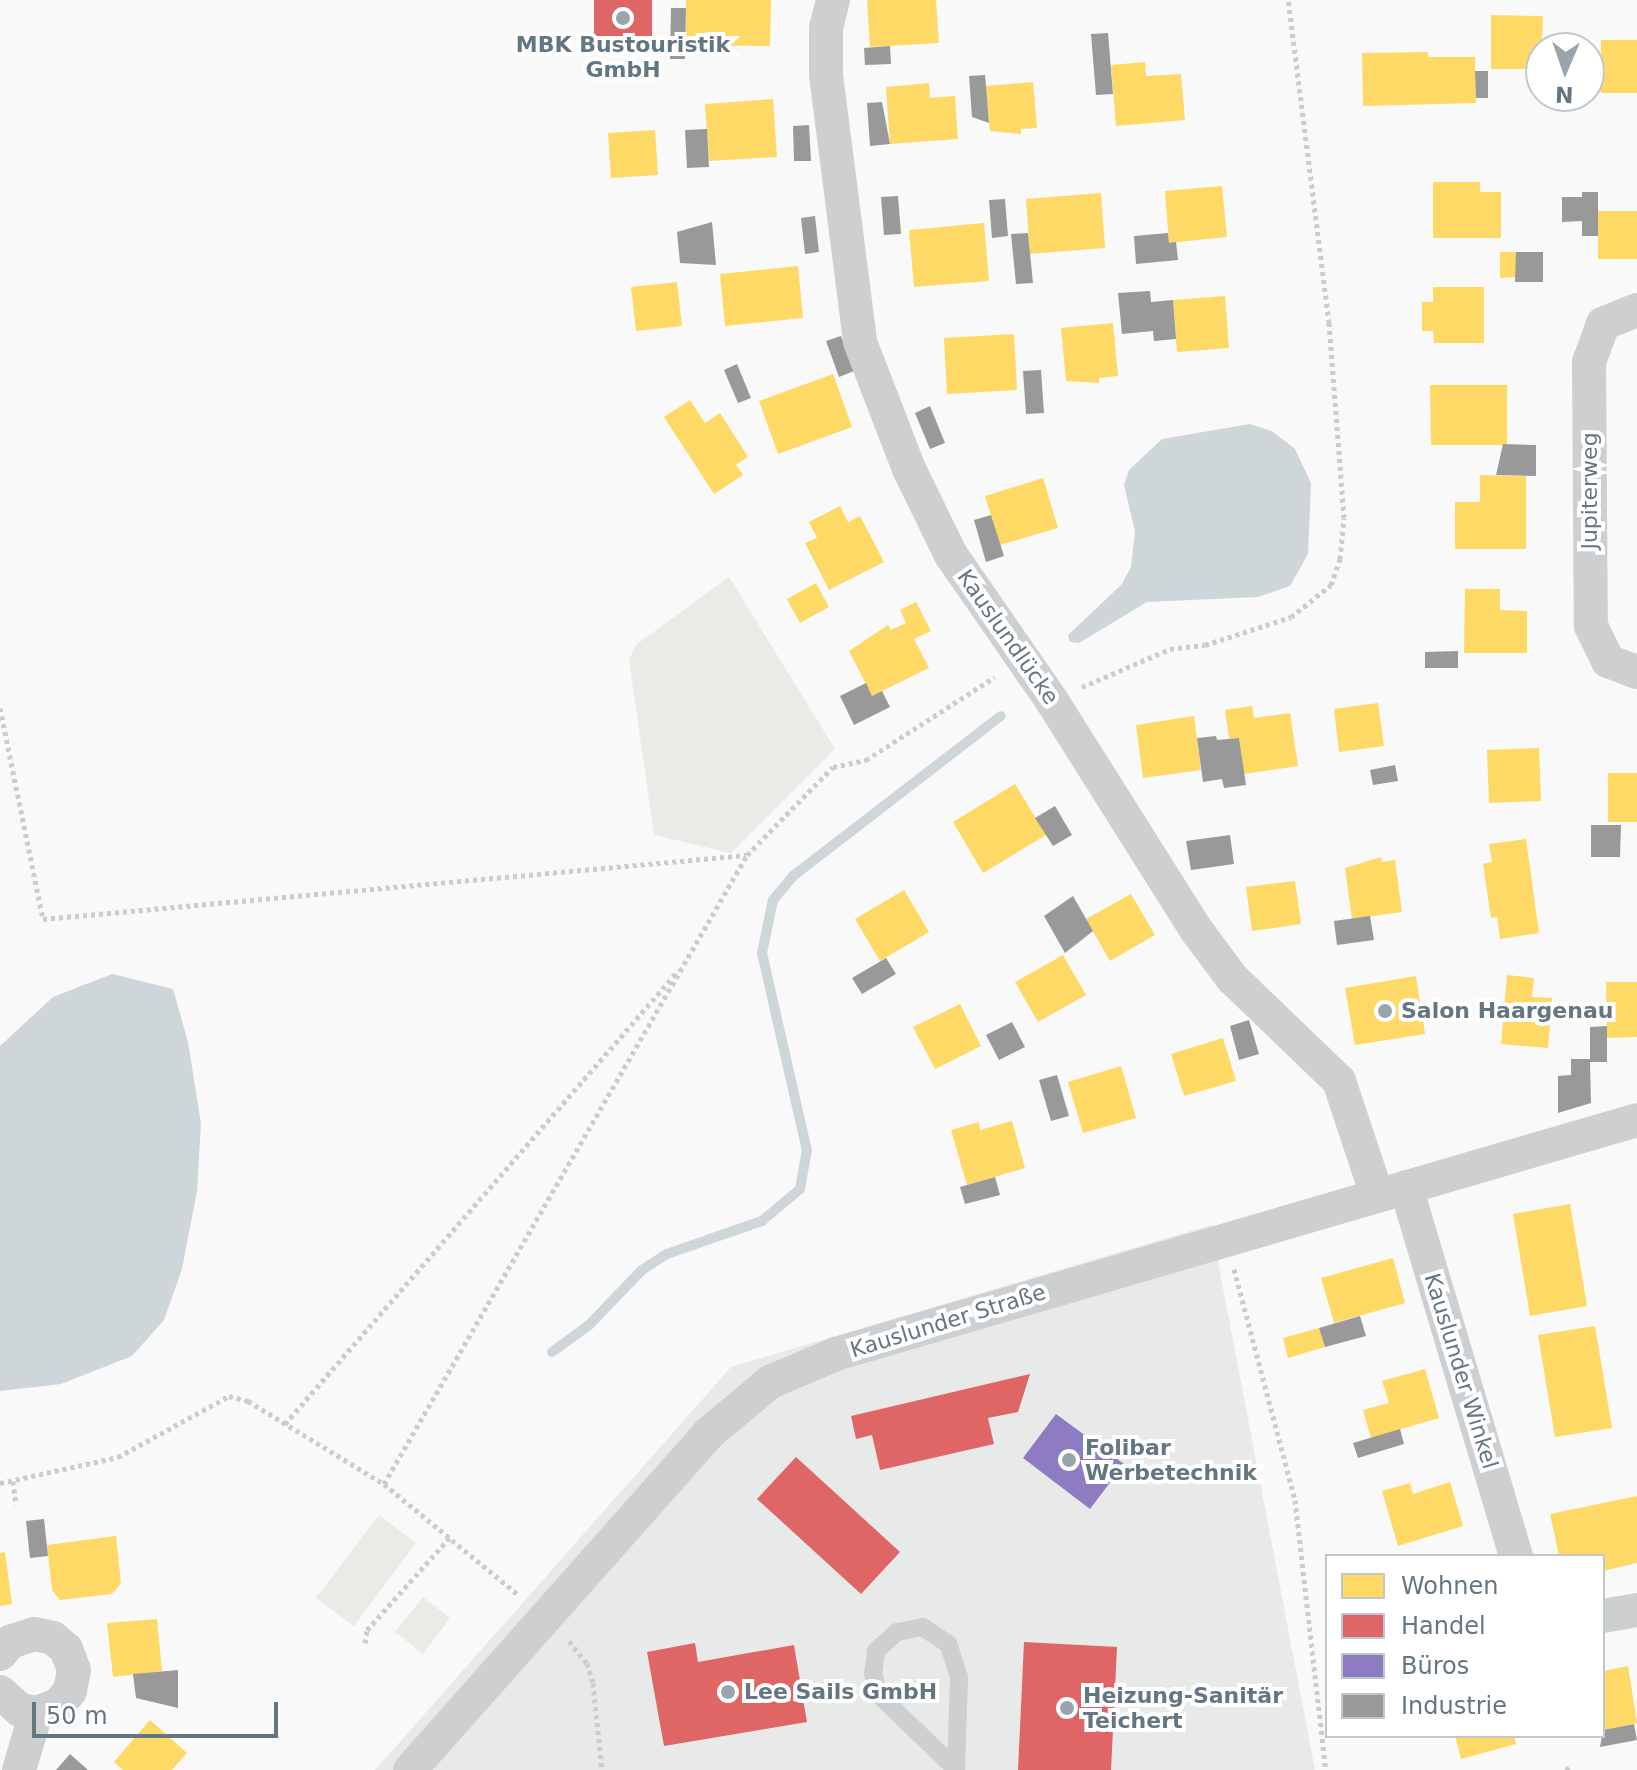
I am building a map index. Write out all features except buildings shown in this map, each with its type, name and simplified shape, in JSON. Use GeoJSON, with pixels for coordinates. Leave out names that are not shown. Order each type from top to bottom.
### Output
{"type":"FeatureCollection","features":[{"type":"Feature","properties":{"kind":"street","name":"Kauslundlücke"},"geometry":{"type":"LineString","coordinates":[[833,0],[826,28],[826,75],[860,342],[909,469],[951,555],[1052,701],[1232,978],[1339,1081],[1391,1191]]}},
{"type":"Feature","properties":{"kind":"street","name":"Jupiterweg"},"geometry":{"type":"LineString","coordinates":[[1637,310],[1603,324],[1589,362],[1591,626],[1608,661],[1637,672]]}},
{"type":"Feature","properties":{"kind":"street","name":"Kauslunder Straße"},"geometry":{"type":"LineString","coordinates":[[410,1770],[709,1433],[770,1382],[836,1354],[1637,1120]]}},
{"type":"Feature","properties":{"kind":"street","name":"Kauslunder Winkel"},"geometry":{"type":"LineString","coordinates":[[1391,1191],[1515,1554]]}},
{"type":"Feature","properties":{"kind":"street"},"geometry":{"type":"LineString","coordinates":[[1605,1616],[1637,1610]]}},
{"type":"Feature","properties":{"kind":"street"},"geometry":{"type":"LineString","coordinates":[[0,1654],[10,1642],[34,1634],[53,1638],[66,1649],[74,1670],[70,1691],[58,1705],[36,1713],[20,1710],[0,1692]]}},
{"type":"Feature","properties":{"kind":"street"},"geometry":{"type":"LineString","coordinates":[[19,1770],[36,1713]]}},
{"type":"Feature","properties":{"kind":"lane"},"geometry":{"type":"LineString","coordinates":[[923,1627],[948,1644],[959,1677],[956,1770],[879,1695],[873,1674],[876,1651],[897,1632],[923,1627]]}},
{"type":"Feature","properties":{"kind":"path"},"geometry":{"type":"LineString","coordinates":[[1052,701],[1170,649],[1205,645],[1291,617],[1331,585],[1340,559],[1344,518],[1329,323],[1288,0]]}},
{"type":"Feature","properties":{"kind":"path"},"geometry":{"type":"LineString","coordinates":[[384,1484],[747,855],[833,767],[866,760],[1023,660]]}},
{"type":"Feature","properties":{"kind":"path"},"geometry":{"type":"LineString","coordinates":[[0,708],[43,919],[747,855]]}},
{"type":"Feature","properties":{"kind":"path"},"geometry":{"type":"LineString","coordinates":[[285,1424],[686,962]]}},
{"type":"Feature","properties":{"kind":"path"},"geometry":{"type":"LineString","coordinates":[[1227,1238],[1295,1500],[1326,1770]]}},
{"type":"Feature","properties":{"kind":"path"},"geometry":{"type":"LineString","coordinates":[[0,1483],[118,1457],[229,1396],[285,1424],[384,1484],[451,1536],[546,1618],[587,1663],[602,1770]]}},
{"type":"Feature","properties":{"kind":"path"},"geometry":{"type":"LineString","coordinates":[[13,1481],[16,1505]]}},
{"type":"Feature","properties":{"kind":"path"},"geometry":{"type":"LineString","coordinates":[[365,1643],[367,1630],[451,1536]]}},
{"type":"Feature","properties":{"kind":"shaded area"},"geometry":{"type":"Polygon","coordinates":[[[1250,424],[1272,431],[1295,449],[1311,483],[1308,554],[1290,586],[1258,597],[1147,602],[1079,643],[1070,642],[1068,635],[1122,584],[1131,567],[1135,531],[1124,485],[1129,470],[1162,439],[1250,424]]]}},
{"type":"Feature","properties":{"kind":"shaded area"},"geometry":{"type":"Polygon","coordinates":[[[729,577],[835,749],[731,853],[654,835],[629,659],[637,644],[729,577]]]}},
{"type":"Feature","properties":{"kind":"shaded area"},"geometry":{"type":"Polygon","coordinates":[[[112,974],[173,989],[188,1042],[201,1124],[197,1191],[182,1269],[164,1320],[132,1356],[61,1384],[0,1391],[0,1046],[53,997],[112,974]]]}},
{"type":"Feature","properties":{"kind":"shaded area"},"geometry":{"type":"Polygon","coordinates":[[[1211,1225],[1315,1770],[375,1770],[731,1367],[1211,1225]]]}},
{"type":"Feature","properties":{"kind":"shaded area"},"geometry":{"type":"Polygon","coordinates":[[[379,1515],[416,1543],[354,1626],[316,1598],[379,1515]]]}},
{"type":"Feature","properties":{"kind":"shaded area"},"geometry":{"type":"Polygon","coordinates":[[[423,1597],[450,1618],[423,1654],[395,1632],[423,1597]]]}},
{"type":"Feature","properties":{"kind":"waterway"},"geometry":{"type":"LineString","coordinates":[[552,1352],[589,1325],[642,1270],[667,1254],[762,1221],[800,1189],[807,1151],[762,953],[773,900],[793,876],[1001,716]]}},
{"type":"Feature","properties":{"kind":"place","name":"MBK Bustouristik GmbH"},"geometry":{"type":"Point","coordinates":[623,18]}},
{"type":"Feature","properties":{"kind":"place","name":"Salon Haargenau"},"geometry":{"type":"Point","coordinates":[1385,1011]}},
{"type":"Feature","properties":{"kind":"place","name":"Folibar Werbetechnik"},"geometry":{"type":"Point","coordinates":[1069,1460]}},
{"type":"Feature","properties":{"kind":"place","name":"Lee Sails GmbH"},"geometry":{"type":"Point","coordinates":[728,1692]}},
{"type":"Feature","properties":{"kind":"place","name":"Heizung-Sanitär Teichert"},"geometry":{"type":"Point","coordinates":[1067,1708]}}]}
